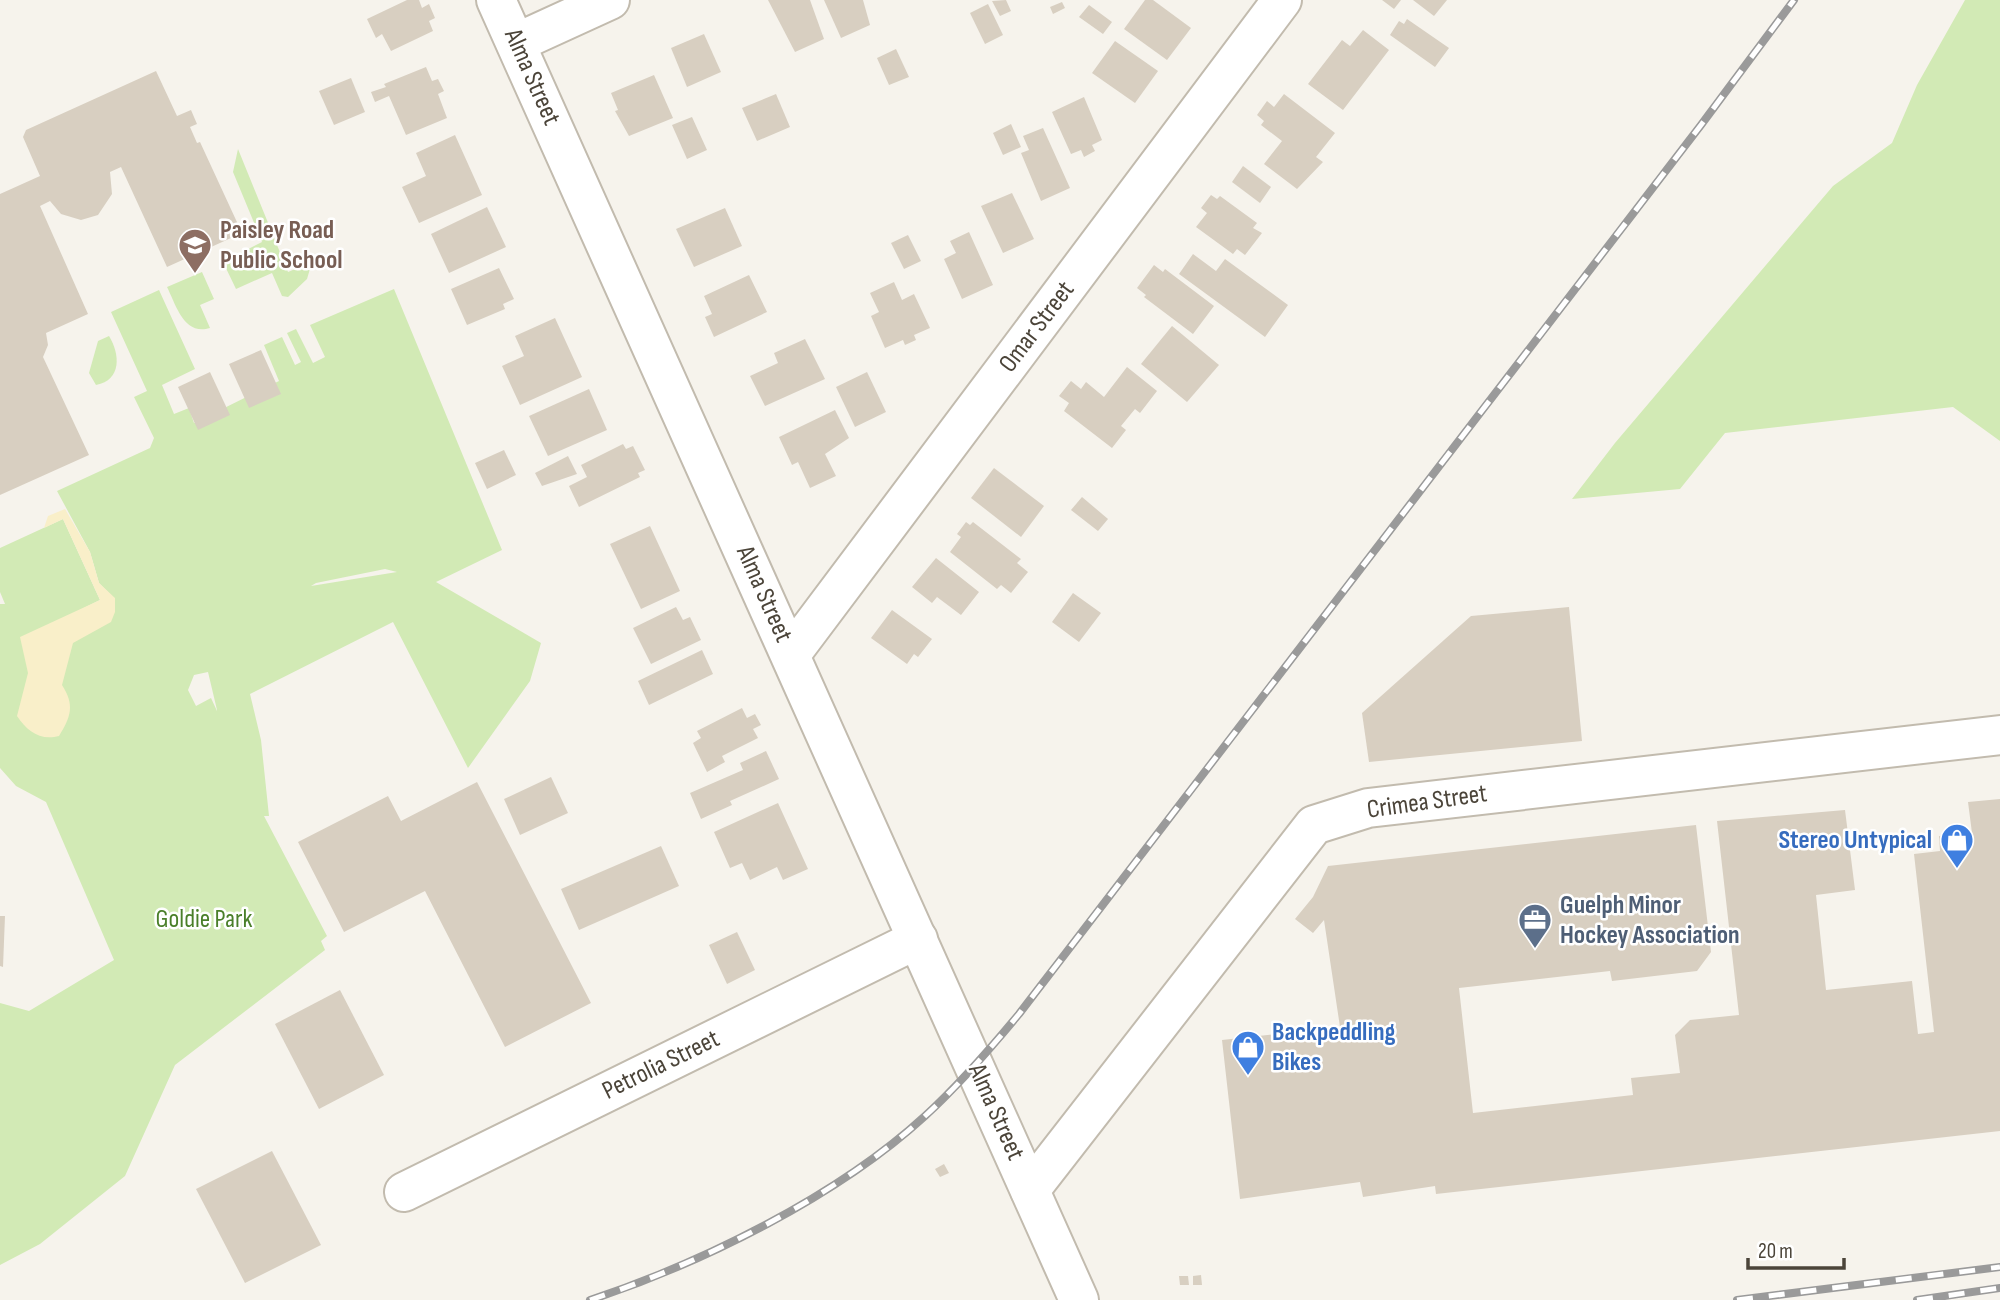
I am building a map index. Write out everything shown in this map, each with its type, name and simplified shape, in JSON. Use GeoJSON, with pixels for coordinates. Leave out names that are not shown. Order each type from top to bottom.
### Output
{"type":"FeatureCollection","features":[{"type":"Feature","properties":{"kind":"street","name":"Alma Street"},"geometry":{"type":"LineString","coordinates":[[496,0],[1079,1300]]}},
{"type":"Feature","properties":{"kind":"street"},"geometry":{"type":"LineString","coordinates":[[516,43],[610,0]]}},
{"type":"Feature","properties":{"kind":"street","name":"Omar Street"},"geometry":{"type":"LineString","coordinates":[[791,654],[1282,0]]}},
{"type":"Feature","properties":{"kind":"street","name":"Crimea Street"},"geometry":{"type":"LineString","coordinates":[[1030,1190],[1314,825],[1368,807],[2000,735]]}},
{"type":"Feature","properties":{"kind":"street","name":"Petrolia Street"},"geometry":{"type":"LineString","coordinates":[[404,1192],[918,939]]}},
{"type":"Feature","properties":{"kind":"green space"},"geometry":{"type":"Polygon","coordinates":[[[1965,0],[2000,0],[2000,441],[1953,407],[1725,433],[1680,489],[1572,499],[1615,443],[1833,186],[1892,143],[1917,85],[1965,0]]]}},
{"type":"Feature","properties":{"kind":"green space"},"geometry":{"type":"Polygon","coordinates":[[[238,149],[288,272],[312,262],[307,279],[288,297],[282,296],[272,273],[236,289],[223,262],[262,242],[233,172],[238,149]]]}},
{"type":"Feature","properties":{"kind":"green space"},"geometry":{"type":"Polygon","coordinates":[[[202,272],[214,299],[200,305],[210,328],[201,329],[187,323],[182,317],[167,287],[202,272]]]}},
{"type":"Feature","properties":{"kind":"green space","name":"Goldie Park"},"geometry":{"type":"Polygon","coordinates":[[[394,289],[502,550],[436,582],[541,643],[530,681],[468,768],[393,622],[250,694],[261,740],[269,816],[264,816],[327,936],[321,941],[325,950],[175,1065],[125,1176],[40,1244],[0,1265],[0,1003],[29,1011],[114,960],[46,802],[16,786],[0,768],[0,604],[5,604],[0,592],[0,548],[63,519],[100,600],[72,614],[114,598],[99,583],[90,552],[57,491],[150,448],[154,438],[134,397],[147,391],[111,312],[159,290],[195,369],[162,385],[174,414],[189,408],[194,423],[279,381],[264,345],[282,337],[295,365],[301,362],[287,333],[296,329],[313,363],[325,357],[310,325],[394,289]],[[385,569],[316,583],[311,586],[397,572],[385,569]],[[208,672],[194,675],[188,690],[196,706],[211,698],[217,711],[217,710],[208,672]]]}},
{"type":"Feature","properties":{"kind":"green space"},"geometry":{"type":"Polygon","coordinates":[[[109,336],[117,358],[116,365],[111,378],[96,385],[89,373],[98,341],[109,336]]]}},
{"type":"Feature","properties":{"kind":"sand"},"geometry":{"type":"Polygon","coordinates":[[[65,509],[90,552],[99,583],[115,598],[115,612],[111,622],[73,643],[62,685],[69,699],[69,717],[59,736],[46,737],[30,730],[17,716],[28,673],[20,637],[100,600],[63,519],[44,528],[48,516],[65,509]]]}},
{"type":"Feature","properties":{"kind":"building"},"geometry":{"type":"Polygon","coordinates":[[[407,0],[419,0],[422,8],[429,4],[435,18],[429,21],[433,31],[391,51],[382,34],[376,38],[367,19],[407,0]]]}},
{"type":"Feature","properties":{"kind":"building"},"geometry":{"type":"Polygon","coordinates":[[[768,0],[810,0],[824,39],[795,52],[768,0]]]}},
{"type":"Feature","properties":{"kind":"building"},"geometry":{"type":"Polygon","coordinates":[[[824,0],[863,0],[870,25],[841,38],[824,0]]]}},
{"type":"Feature","properties":{"kind":"building"},"geometry":{"type":"Polygon","coordinates":[[[1006,0],[1011,11],[1000,16],[992,1],[1006,0]]]}},
{"type":"Feature","properties":{"kind":"building"},"geometry":{"type":"Polygon","coordinates":[[[1145,0],[1153,0],[1191,28],[1167,60],[1124,29],[1145,0]]]}},
{"type":"Feature","properties":{"kind":"building"},"geometry":{"type":"Polygon","coordinates":[[[1382,0],[1401,0],[1394,9],[1382,0]]]}},
{"type":"Feature","properties":{"kind":"building"},"geometry":{"type":"Polygon","coordinates":[[[1413,0],[1447,0],[1434,16],[1413,0]]]}},
{"type":"Feature","properties":{"kind":"building"},"geometry":{"type":"Polygon","coordinates":[[[1062,2],[1065,8],[1053,14],[1050,7],[1062,2]]]}},
{"type":"Feature","properties":{"kind":"building"},"geometry":{"type":"Polygon","coordinates":[[[988,4],[1003,35],[985,44],[970,13],[988,4]]]}},
{"type":"Feature","properties":{"kind":"building"},"geometry":{"type":"Polygon","coordinates":[[[1089,5],[1112,22],[1103,34],[1079,17],[1089,5]]]}},
{"type":"Feature","properties":{"kind":"building"},"geometry":{"type":"Polygon","coordinates":[[[1407,19],[1449,48],[1435,67],[1390,35],[1399,21],[1404,24],[1407,19]]]}},
{"type":"Feature","properties":{"kind":"building"},"geometry":{"type":"Polygon","coordinates":[[[1363,30],[1389,50],[1343,110],[1308,84],[1342,40],[1350,46],[1363,30]]]}},
{"type":"Feature","properties":{"kind":"building"},"geometry":{"type":"Polygon","coordinates":[[[704,34],[721,72],[687,87],[671,48],[704,34]]]}},
{"type":"Feature","properties":{"kind":"building"},"geometry":{"type":"Polygon","coordinates":[[[1115,41],[1158,71],[1135,103],[1092,73],[1115,41]]]}},
{"type":"Feature","properties":{"kind":"building"},"geometry":{"type":"Polygon","coordinates":[[[896,49],[909,77],[889,85],[877,58],[896,49]]]}},
{"type":"Feature","properties":{"kind":"building"},"geometry":{"type":"Polygon","coordinates":[[[426,67],[432,81],[438,79],[444,91],[438,94],[447,118],[406,135],[389,96],[375,102],[371,92],[426,67]]]}},
{"type":"Feature","properties":{"kind":"building"},"geometry":{"type":"Polygon","coordinates":[[[156,71],[177,116],[191,110],[197,124],[190,127],[197,143],[200,142],[242,233],[167,267],[121,167],[110,172],[112,194],[98,215],[81,220],[61,214],[50,201],[40,206],[88,314],[46,333],[48,345],[43,357],[89,455],[0,495],[0,194],[40,176],[23,137],[26,130],[156,71]]]}},
{"type":"Feature","properties":{"kind":"building"},"geometry":{"type":"Polygon","coordinates":[[[654,75],[673,118],[629,136],[615,111],[618,110],[611,93],[654,75]]]}},
{"type":"Feature","properties":{"kind":"building"},"geometry":{"type":"Polygon","coordinates":[[[351,78],[365,112],[334,125],[319,91],[351,78]]]}},
{"type":"Feature","properties":{"kind":"building"},"geometry":{"type":"Polygon","coordinates":[[[776,94],[790,127],[757,141],[742,108],[776,94]]]}},
{"type":"Feature","properties":{"kind":"building"},"geometry":{"type":"Polygon","coordinates":[[[1284,94],[1335,133],[1316,157],[1323,162],[1297,189],[1264,164],[1282,141],[1261,125],[1264,121],[1257,115],[1267,101],[1274,107],[1284,94]]]}},
{"type":"Feature","properties":{"kind":"building"},"geometry":{"type":"Polygon","coordinates":[[[1084,97],[1102,140],[1092,145],[1095,151],[1084,157],[1081,150],[1071,154],[1052,112],[1084,97]]]}},
{"type":"Feature","properties":{"kind":"building"},"geometry":{"type":"Polygon","coordinates":[[[692,117],[707,150],[687,159],[672,125],[692,117]]]}},
{"type":"Feature","properties":{"kind":"building"},"geometry":{"type":"Polygon","coordinates":[[[1011,124],[1021,147],[1003,155],[993,133],[1011,124]]]}},
{"type":"Feature","properties":{"kind":"building"},"geometry":{"type":"Polygon","coordinates":[[[1043,128],[1070,188],[1041,201],[1021,153],[1029,150],[1023,136],[1043,128]]]}},
{"type":"Feature","properties":{"kind":"building"},"geometry":{"type":"Polygon","coordinates":[[[455,135],[482,195],[419,223],[402,187],[426,176],[416,153],[455,135]]]}},
{"type":"Feature","properties":{"kind":"building"},"geometry":{"type":"Polygon","coordinates":[[[1243,166],[1271,187],[1260,203],[1232,182],[1243,166]]]}},
{"type":"Feature","properties":{"kind":"building"},"geometry":{"type":"Polygon","coordinates":[[[1012,193],[1034,239],[1003,253],[981,206],[1012,193]]]}},
{"type":"Feature","properties":{"kind":"building"},"geometry":{"type":"Polygon","coordinates":[[[1211,195],[1217,199],[1220,196],[1257,223],[1253,228],[1262,233],[1245,255],[1237,249],[1233,254],[1196,227],[1207,213],[1201,208],[1211,195]]]}},
{"type":"Feature","properties":{"kind":"building"},"geometry":{"type":"Polygon","coordinates":[[[487,207],[506,247],[449,273],[431,234],[487,207]]]}},
{"type":"Feature","properties":{"kind":"building"},"geometry":{"type":"Polygon","coordinates":[[[725,208],[742,246],[694,267],[676,229],[725,208]]]}},
{"type":"Feature","properties":{"kind":"building"},"geometry":{"type":"Polygon","coordinates":[[[969,232],[993,285],[962,299],[944,259],[956,253],[950,241],[969,232]]]}},
{"type":"Feature","properties":{"kind":"building"},"geometry":{"type":"Polygon","coordinates":[[[908,235],[921,261],[904,269],[891,243],[908,235]]]}},
{"type":"Feature","properties":{"kind":"building"},"geometry":{"type":"Polygon","coordinates":[[[1193,254],[1216,271],[1225,259],[1288,305],[1265,337],[1179,274],[1193,254]]]}},
{"type":"Feature","properties":{"kind":"building"},"geometry":{"type":"Polygon","coordinates":[[[1154,265],[1163,272],[1165,269],[1214,306],[1193,334],[1144,297],[1146,295],[1137,288],[1154,265]]]}},
{"type":"Feature","properties":{"kind":"building"},"geometry":{"type":"Polygon","coordinates":[[[499,268],[514,299],[503,304],[505,309],[467,325],[451,289],[499,268]]]}},
{"type":"Feature","properties":{"kind":"building"},"geometry":{"type":"Polygon","coordinates":[[[749,275],[767,312],[714,337],[705,317],[712,314],[704,296],[749,275]]]}},
{"type":"Feature","properties":{"kind":"building"},"geometry":{"type":"Polygon","coordinates":[[[894,282],[902,300],[914,294],[930,328],[914,335],[916,340],[905,345],[903,340],[885,348],[871,316],[879,312],[870,293],[894,282]]]}},
{"type":"Feature","properties":{"kind":"building"},"geometry":{"type":"Polygon","coordinates":[[[555,318],[582,377],[520,405],[502,366],[524,356],[515,336],[555,318]]]}},
{"type":"Feature","properties":{"kind":"building"},"geometry":{"type":"Polygon","coordinates":[[[1172,326],[1219,365],[1187,402],[1141,364],[1172,326]]]}},
{"type":"Feature","properties":{"kind":"building"},"geometry":{"type":"Polygon","coordinates":[[[805,339],[825,379],[765,406],[750,376],[778,363],[774,353],[805,339]]]}},
{"type":"Feature","properties":{"kind":"building"},"geometry":{"type":"Polygon","coordinates":[[[261,350],[281,394],[249,408],[229,364],[261,350]]]}},
{"type":"Feature","properties":{"kind":"building"},"geometry":{"type":"Polygon","coordinates":[[[1127,367],[1157,391],[1140,413],[1135,409],[1121,426],[1126,430],[1112,448],[1064,411],[1069,403],[1059,396],[1071,381],[1081,389],[1086,382],[1104,397],[1127,367]]]}},
{"type":"Feature","properties":{"kind":"building"},"geometry":{"type":"Polygon","coordinates":[[[210,372],[230,415],[198,430],[178,387],[210,372]]]}},
{"type":"Feature","properties":{"kind":"building"},"geometry":{"type":"Polygon","coordinates":[[[867,372],[886,412],[855,427],[836,387],[867,372]]]}},
{"type":"Feature","properties":{"kind":"building"},"geometry":{"type":"Polygon","coordinates":[[[589,389],[607,430],[548,456],[529,416],[589,389]]]}},
{"type":"Feature","properties":{"kind":"building"},"geometry":{"type":"Polygon","coordinates":[[[835,410],[849,438],[825,454],[836,476],[810,488],[798,462],[792,465],[779,437],[835,410]]]}},
{"type":"Feature","properties":{"kind":"building"},"geometry":{"type":"Polygon","coordinates":[[[623,444],[626,449],[633,446],[645,470],[638,473],[640,477],[579,507],[569,486],[587,477],[581,465],[623,444]]]}},
{"type":"Feature","properties":{"kind":"building"},"geometry":{"type":"Polygon","coordinates":[[[504,450],[516,475],[487,489],[475,463],[504,450]]]}},
{"type":"Feature","properties":{"kind":"building"},"geometry":{"type":"Polygon","coordinates":[[[568,456],[577,474],[542,486],[535,473],[568,456]]]}},
{"type":"Feature","properties":{"kind":"building"},"geometry":{"type":"Polygon","coordinates":[[[994,468],[1044,506],[1021,537],[971,498],[994,468]]]}},
{"type":"Feature","properties":{"kind":"building"},"geometry":{"type":"Polygon","coordinates":[[[1082,497],[1108,519],[1098,531],[1071,510],[1082,497]]]}},
{"type":"Feature","properties":{"kind":"building"},"geometry":{"type":"Polygon","coordinates":[[[966,522],[970,525],[973,522],[1021,559],[1017,563],[1028,572],[1011,593],[1001,585],[997,589],[950,552],[961,537],[957,534],[966,522]]]}},
{"type":"Feature","properties":{"kind":"building"},"geometry":{"type":"Polygon","coordinates":[[[650,526],[680,591],[641,609],[610,544],[650,526]]]}},
{"type":"Feature","properties":{"kind":"building"},"geometry":{"type":"Polygon","coordinates":[[[936,558],[979,592],[961,615],[937,597],[932,603],[912,587],[936,558]]]}},
{"type":"Feature","properties":{"kind":"building"},"geometry":{"type":"Polygon","coordinates":[[[1073,593],[1101,613],[1079,642],[1052,622],[1073,593]]]}},
{"type":"Feature","properties":{"kind":"building"},"geometry":{"type":"Polygon","coordinates":[[[676,607],[683,620],[690,617],[701,640],[651,664],[633,628],[676,607]]]}},
{"type":"Feature","properties":{"kind":"building"},"geometry":{"type":"Polygon","coordinates":[[[1569,607],[1582,741],[1369,762],[1362,713],[1471,616],[1569,607]]]}},
{"type":"Feature","properties":{"kind":"building"},"geometry":{"type":"Polygon","coordinates":[[[892,610],[932,639],[918,657],[914,654],[907,664],[871,638],[892,610]]]}},
{"type":"Feature","properties":{"kind":"building"},"geometry":{"type":"Polygon","coordinates":[[[702,650],[713,674],[649,705],[638,681],[702,650]]]}},
{"type":"Feature","properties":{"kind":"building"},"geometry":{"type":"Polygon","coordinates":[[[742,708],[747,718],[755,714],[761,725],[753,729],[758,738],[722,756],[725,762],[707,772],[693,743],[701,738],[697,731],[742,708]]]}},
{"type":"Feature","properties":{"kind":"building"},"geometry":{"type":"Polygon","coordinates":[[[766,751],[779,779],[730,801],[732,805],[701,819],[690,793],[743,770],[740,763],[766,751]]]}},
{"type":"Feature","properties":{"kind":"building"},"geometry":{"type":"Polygon","coordinates":[[[551,777],[568,813],[520,835],[504,799],[551,777]]]}},
{"type":"Feature","properties":{"kind":"building"},"geometry":{"type":"Polygon","coordinates":[[[477,782],[591,1003],[505,1047],[425,891],[344,932],[298,842],[388,796],[401,821],[477,782]]]}},
{"type":"Feature","properties":{"kind":"building"},"geometry":{"type":"Polygon","coordinates":[[[2000,799],[2000,1131],[1436,1194],[1435,1186],[1363,1197],[1360,1182],[1240,1199],[1222,1040],[1340,1027],[1324,920],[1313,933],[1295,919],[1313,897],[1328,866],[1696,825],[1711,952],[1697,971],[1612,981],[1610,971],[1459,988],[1473,1113],[1633,1095],[1631,1078],[1680,1073],[1675,1035],[1690,1020],[1739,1015],[1717,821],[1845,810],[1855,890],[1816,895],[1826,990],[1912,981],[1918,1034],[1934,1032],[1914,854],[1940,851],[1939,836],[1972,833],[1968,802],[2000,799]]]}},
{"type":"Feature","properties":{"kind":"building"},"geometry":{"type":"Polygon","coordinates":[[[778,803],[808,869],[783,880],[777,867],[750,880],[742,863],[730,868],[714,832],[778,803]]]}},
{"type":"Feature","properties":{"kind":"building"},"geometry":{"type":"Polygon","coordinates":[[[661,846],[679,886],[579,930],[561,889],[661,846]]]}},
{"type":"Feature","properties":{"kind":"building"},"geometry":{"type":"Polygon","coordinates":[[[0,916],[5,916],[3,967],[0,966],[0,916]]]}},
{"type":"Feature","properties":{"kind":"building"},"geometry":{"type":"Polygon","coordinates":[[[737,932],[755,970],[727,984],[709,945],[737,932]]]}},
{"type":"Feature","properties":{"kind":"building"},"geometry":{"type":"Polygon","coordinates":[[[340,990],[384,1075],[319,1109],[275,1024],[340,990]]]}},
{"type":"Feature","properties":{"kind":"building"},"geometry":{"type":"Polygon","coordinates":[[[272,1151],[321,1245],[245,1283],[196,1189],[272,1151]]]}},
{"type":"Feature","properties":{"kind":"building"},"geometry":{"type":"Polygon","coordinates":[[[944,1164],[949,1173],[940,1177],[935,1169],[944,1164]]]}},
{"type":"Feature","properties":{"kind":"building"},"geometry":{"type":"Polygon","coordinates":[[[1201,1275],[1202,1285],[1193,1285],[1193,1276],[1201,1275]]]}},
{"type":"Feature","properties":{"kind":"building"},"geometry":{"type":"Polygon","coordinates":[[[1179,1276],[1188,1276],[1189,1285],[1180,1285],[1179,1276]]]}},
{"type":"Feature","properties":{"kind":"railway"},"geometry":{"type":"LineString","coordinates":[[590,1300],[633,1285],[722,1247],[810,1200],[890,1145],[925,1116],[962,1079],[1019,1014],[1794,0]]}},
{"type":"Feature","properties":{"kind":"railway"},"geometry":{"type":"LineString","coordinates":[[1737,1300],[2000,1267]]}},
{"type":"Feature","properties":{"kind":"railway"},"geometry":{"type":"LineString","coordinates":[[1917,1300],[2000,1288]]}},
{"type":"Feature","properties":{"kind":"place","name":"Paisley Road Public School"},"geometry":{"type":"Point","coordinates":[195,275]}},
{"type":"Feature","properties":{"kind":"place","name":"Stereo Untypical"},"geometry":{"type":"Point","coordinates":[1957,870]}},
{"type":"Feature","properties":{"kind":"place","name":"Guelph Minor Hockey Association"},"geometry":{"type":"Point","coordinates":[1535,950]}},
{"type":"Feature","properties":{"kind":"place","name":"Backpeddling Bikes"},"geometry":{"type":"Point","coordinates":[1248,1077]}}]}
